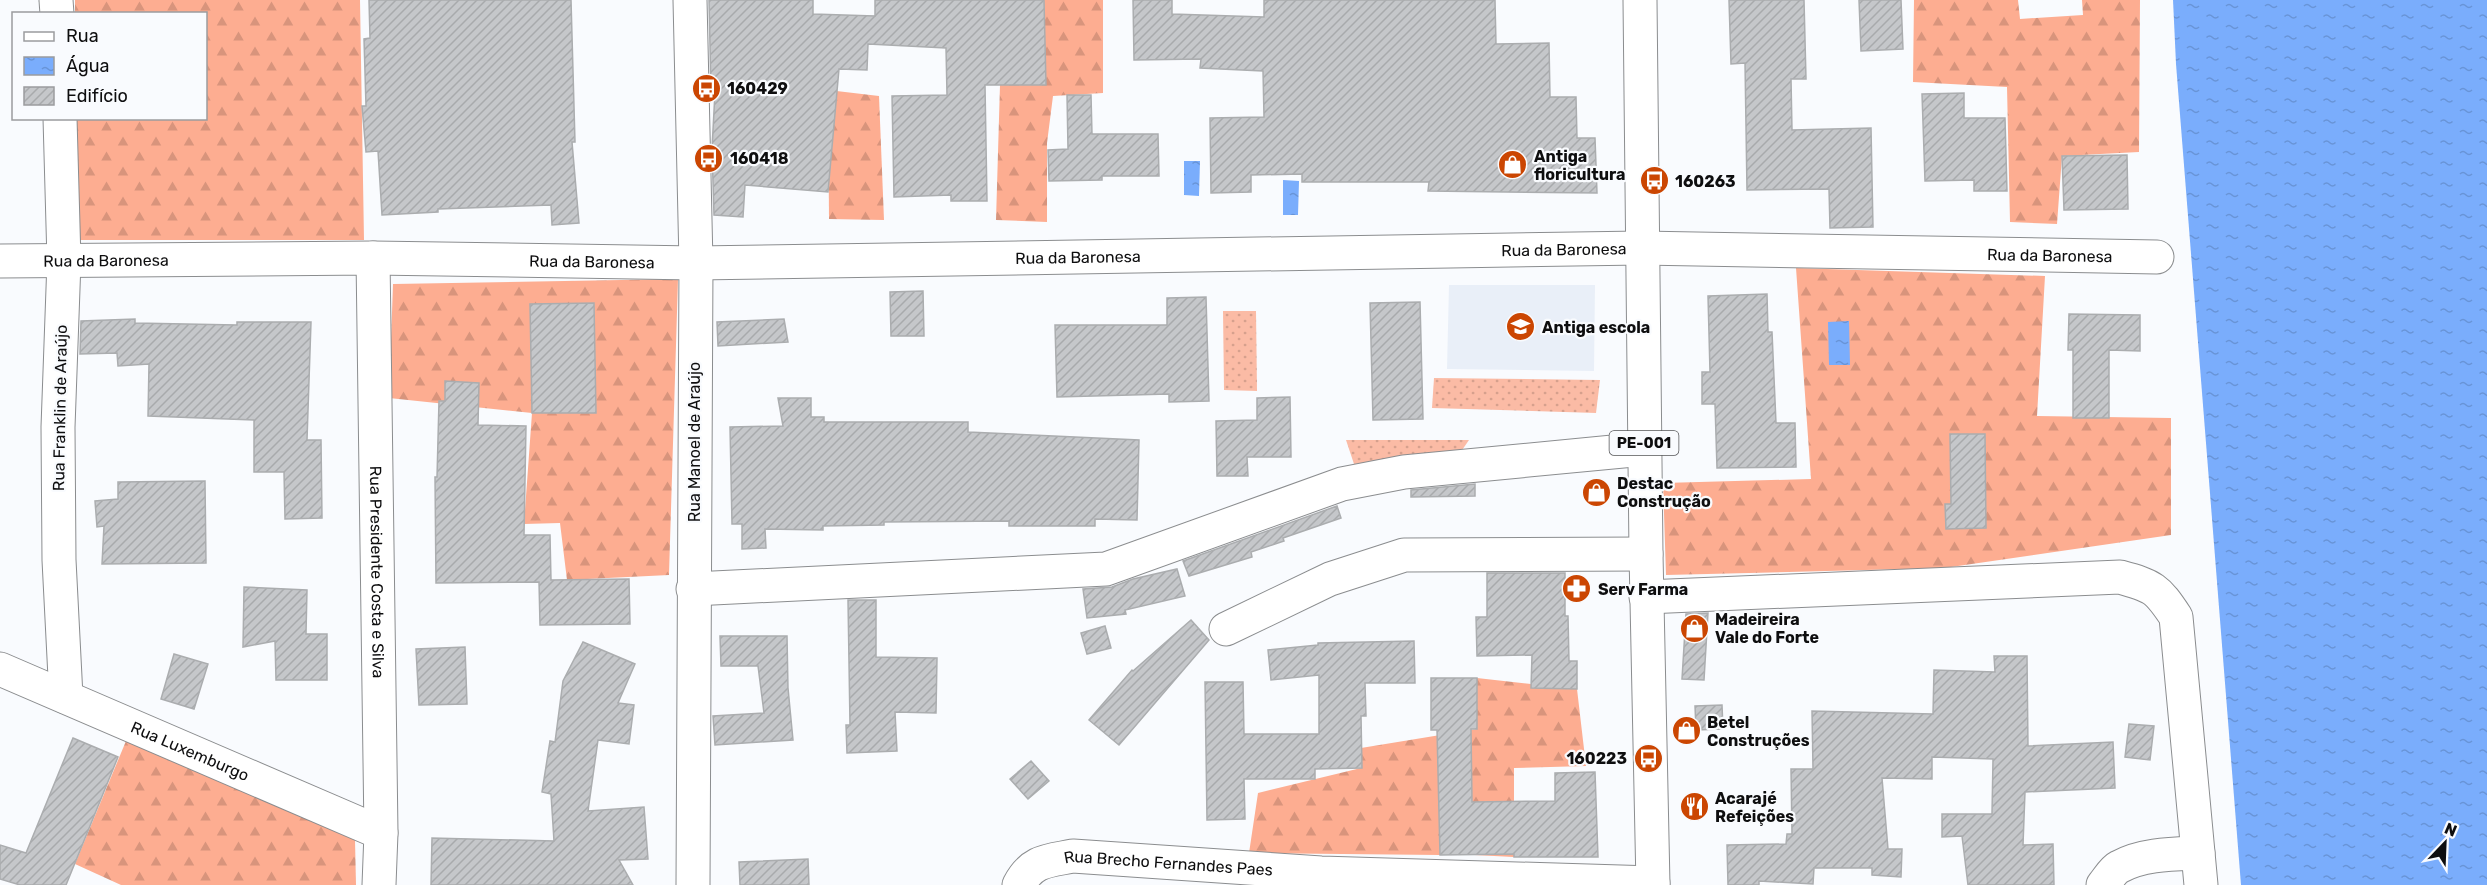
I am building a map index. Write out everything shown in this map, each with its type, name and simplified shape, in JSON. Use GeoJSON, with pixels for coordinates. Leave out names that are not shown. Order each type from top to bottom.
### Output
{"type":"FeatureCollection","features":[{"type":"Feature","properties":{"kind":"street","name":"Rua Manoel de Araújo"},"geometry":{"type":"LineString","coordinates":[[690,0],[696,263],[693,885]]}},
{"type":"Feature","properties":{"kind":"street","name":"PE-001"},"geometry":{"type":"LineString","coordinates":[[1640,0],[1646,597],[1653,884]]}},
{"type":"Feature","properties":{"kind":"street","name":"Rua Franklin de Araújo"},"geometry":{"type":"LineString","coordinates":[[60,120],[64,261],[58,438],[59,560],[66,697]]}},
{"type":"Feature","properties":{"kind":"street","name":"Rua da Baronesa"},"geometry":{"type":"LineString","coordinates":[[0,261],[373,258],[696,263],[1641,248],[2157,257]]}},
{"type":"Feature","properties":{"kind":"street","name":"Rua Presidente Costa e Silva"},"geometry":{"type":"LineString","coordinates":[[373,258],[381,833],[379,885]]}},
{"type":"Feature","properties":{"kind":"street"},"geometry":{"type":"LineString","coordinates":[[693,589],[1106,569],[1342,483],[1404,472],[1644,449]]}},
{"type":"Feature","properties":{"kind":"street"},"geometry":{"type":"LineString","coordinates":[[1226,629],[1330,579],[1404,555],[1646,554]]}},
{"type":"Feature","properties":{"kind":"street"},"geometry":{"type":"LineString","coordinates":[[1646,597],[2120,577],[2150,585],[2164,599],[2176,617],[2201,885]]}},
{"type":"Feature","properties":{"kind":"street","name":"Rua Luxemburgo"},"geometry":{"type":"LineString","coordinates":[[0,669],[381,833]]}},
{"type":"Feature","properties":{"kind":"street"},"geometry":{"type":"LineString","coordinates":[[2103,885],[2117,868],[2137,860],[2166,854],[2198,853]]}},
{"type":"Feature","properties":{"kind":"street","name":"Rua Brecho Fernandes Paes"},"geometry":{"type":"LineString","coordinates":[[1019,885],[1026,872],[1042,862],[1073,856],[1321,879],[1653,884]]}},
{"type":"Feature","properties":{"kind":"shaded area","name":"Antiga escola"},"geometry":{"type":"Polygon","coordinates":[[[1449,285],[1595,285],[1594,371],[1447,369],[1449,285]]]}},
{"type":"Feature","properties":{"kind":"shaded area"},"geometry":{"type":"Polygon","coordinates":[[[1223,311],[1256,311],[1257,391],[1224,390],[1223,311]]]}},
{"type":"Feature","properties":{"kind":"shaded area"},"geometry":{"type":"Polygon","coordinates":[[[1434,378],[1600,380],[1596,413],[1432,408],[1434,378]]]}},
{"type":"Feature","properties":{"kind":"shaded area"},"geometry":{"type":"Polygon","coordinates":[[[1346,440],[1469,440],[1458,456],[1354,464],[1346,440]]]}},
{"type":"Feature","properties":{"kind":"green space"},"geometry":{"type":"Polygon","coordinates":[[[75,0],[360,0],[364,240],[75,240],[75,120],[207,120],[207,12],[75,12],[75,0]]]}},
{"type":"Feature","properties":{"kind":"green space"},"geometry":{"type":"Polygon","coordinates":[[[1044,0],[1103,0],[1103,93],[1053,96],[1047,143],[1047,222],[996,220],[1000,85],[1046,84],[1044,0]]]}},
{"type":"Feature","properties":{"kind":"green space"},"geometry":{"type":"Polygon","coordinates":[[[1914,0],[2018,0],[2020,19],[2083,15],[2082,0],[2140,0],[2139,152],[2062,156],[2057,224],[2010,222],[2007,87],[1913,82],[1914,0]]]}},
{"type":"Feature","properties":{"kind":"green space"},"geometry":{"type":"Polygon","coordinates":[[[828,90],[879,96],[884,220],[829,219],[828,90]]]}},
{"type":"Feature","properties":{"kind":"green space"},"geometry":{"type":"Polygon","coordinates":[[[1796,268],[2045,276],[2037,416],[2171,418],[2171,535],[1944,568],[1666,575],[1663,483],[1811,479],[1796,268]]]}},
{"type":"Feature","properties":{"kind":"green space"},"geometry":{"type":"Polygon","coordinates":[[[678,279],[669,575],[567,580],[560,523],[524,524],[532,413],[389,398],[393,284],[678,279]]]}},
{"type":"Feature","properties":{"kind":"green space"},"geometry":{"type":"Polygon","coordinates":[[[1477,678],[1577,689],[1586,766],[1514,768],[1514,857],[1474,855],[1471,767],[1438,768],[1440,855],[1249,853],[1258,793],[1361,768],[1361,748],[1477,729],[1477,678]]]}},
{"type":"Feature","properties":{"kind":"green space"},"geometry":{"type":"Polygon","coordinates":[[[126,741],[355,840],[356,885],[121,885],[75,864],[126,741]]]}},
{"type":"Feature","properties":{"kind":"water"},"geometry":{"type":"Polygon","coordinates":[[[2173,0],[2487,0],[2487,885],[2241,885],[2176,64],[2173,0]]]}},
{"type":"Feature","properties":{"kind":"water"},"geometry":{"type":"Polygon","coordinates":[[[1184,161],[1200,161],[1199,196],[1184,195],[1184,161]]]}},
{"type":"Feature","properties":{"kind":"water"},"geometry":{"type":"Polygon","coordinates":[[[1283,180],[1299,181],[1298,215],[1283,215],[1283,180]]]}},
{"type":"Feature","properties":{"kind":"water"},"geometry":{"type":"Polygon","coordinates":[[[1849,321],[1850,365],[1829,365],[1828,322],[1849,321]]]}},
{"type":"Feature","properties":{"kind":"building"},"geometry":{"type":"Polygon","coordinates":[[[369,0],[571,0],[575,142],[572,142],[579,223],[552,225],[551,205],[438,209],[438,212],[382,215],[378,151],[366,152],[362,106],[366,106],[364,39],[370,38],[369,0]]]}},
{"type":"Feature","properties":{"kind":"building"},"geometry":{"type":"Polygon","coordinates":[[[709,0],[813,0],[813,14],[875,16],[875,0],[1044,0],[1046,85],[985,85],[987,201],[951,201],[951,195],[894,197],[892,96],[947,95],[946,48],[868,44],[867,70],[839,69],[828,192],[745,185],[743,217],[714,215],[712,149],[715,92],[711,92],[709,0]]]}},
{"type":"Feature","properties":{"kind":"building"},"geometry":{"type":"Polygon","coordinates":[[[1133,0],[1172,0],[1172,14],[1264,17],[1264,0],[1495,0],[1496,44],[1549,43],[1550,97],[1576,97],[1577,138],[1595,138],[1597,193],[1428,191],[1429,182],[1302,182],[1302,174],[1251,175],[1251,192],[1211,193],[1210,118],[1264,117],[1263,71],[1200,68],[1201,59],[1134,60],[1133,0]]]}},
{"type":"Feature","properties":{"kind":"building"},"geometry":{"type":"Polygon","coordinates":[[[1729,0],[1804,0],[1806,79],[1791,79],[1792,130],[1871,128],[1873,227],[1830,228],[1829,189],[1747,190],[1745,63],[1731,64],[1729,0]]]}},
{"type":"Feature","properties":{"kind":"building"},"geometry":{"type":"Polygon","coordinates":[[[1859,0],[1901,0],[1903,49],[1861,51],[1859,0]]]}},
{"type":"Feature","properties":{"kind":"building"},"geometry":{"type":"Polygon","coordinates":[[[1964,93],[1964,118],[2005,118],[2007,191],[1974,191],[1974,180],[1925,181],[1922,94],[1964,93]]]}},
{"type":"Feature","properties":{"kind":"building"},"geometry":{"type":"Polygon","coordinates":[[[1067,95],[1091,95],[1092,134],[1158,134],[1159,176],[1102,176],[1102,180],[1049,181],[1048,150],[1068,149],[1067,95]]]}},
{"type":"Feature","properties":{"kind":"building"},"geometry":{"type":"Polygon","coordinates":[[[2127,155],[2128,209],[2064,210],[2062,156],[2127,155]]]}},
{"type":"Feature","properties":{"kind":"building"},"geometry":{"type":"Polygon","coordinates":[[[923,291],[924,336],[891,336],[890,292],[923,291]]]}},
{"type":"Feature","properties":{"kind":"building"},"geometry":{"type":"Polygon","coordinates":[[[1767,294],[1768,332],[1772,332],[1776,423],[1795,423],[1796,467],[1717,468],[1715,404],[1702,404],[1702,372],[1710,372],[1708,296],[1767,294]]]}},
{"type":"Feature","properties":{"kind":"building"},"geometry":{"type":"Polygon","coordinates":[[[1206,297],[1209,401],[1169,402],[1169,394],[1057,397],[1055,325],[1167,325],[1167,298],[1206,297]]]}},
{"type":"Feature","properties":{"kind":"building"},"geometry":{"type":"Polygon","coordinates":[[[1420,302],[1423,419],[1373,420],[1370,303],[1420,302]]]}},
{"type":"Feature","properties":{"kind":"building"},"geometry":{"type":"Polygon","coordinates":[[[594,303],[596,413],[532,413],[530,304],[594,303]]]}},
{"type":"Feature","properties":{"kind":"building"},"geometry":{"type":"Polygon","coordinates":[[[2069,314],[2140,315],[2140,351],[2109,350],[2109,418],[2073,418],[2073,350],[2068,350],[2069,314]]]}},
{"type":"Feature","properties":{"kind":"building"},"geometry":{"type":"Polygon","coordinates":[[[135,319],[135,323],[237,325],[237,322],[311,322],[307,440],[321,440],[322,518],[285,519],[284,472],[254,472],[254,420],[148,416],[149,364],[118,366],[117,353],[80,354],[81,321],[135,319]]]}},
{"type":"Feature","properties":{"kind":"building"},"geometry":{"type":"Polygon","coordinates":[[[784,319],[788,342],[718,346],[717,322],[784,319]]]}},
{"type":"Feature","properties":{"kind":"building"},"geometry":{"type":"Polygon","coordinates":[[[445,381],[479,383],[478,425],[526,426],[524,535],[550,535],[551,580],[629,579],[630,624],[540,625],[539,582],[436,583],[435,477],[437,477],[439,401],[445,401],[445,381]]]}},
{"type":"Feature","properties":{"kind":"building"},"geometry":{"type":"Polygon","coordinates":[[[1290,397],[1291,457],[1247,457],[1248,476],[1217,476],[1216,421],[1257,420],[1257,398],[1290,397]]]}},
{"type":"Feature","properties":{"kind":"building"},"geometry":{"type":"Polygon","coordinates":[[[778,398],[811,398],[811,417],[824,417],[824,422],[968,422],[968,432],[1139,440],[1137,520],[1095,519],[1095,526],[1009,526],[1009,521],[884,522],[884,525],[823,526],[823,530],[765,529],[766,548],[742,549],[742,524],[732,524],[730,427],[783,426],[778,398]]]}},
{"type":"Feature","properties":{"kind":"building"},"geometry":{"type":"Polygon","coordinates":[[[1950,434],[1985,434],[1986,528],[1946,529],[1945,504],[1951,504],[1950,434]]]}},
{"type":"Feature","properties":{"kind":"building"},"geometry":{"type":"Polygon","coordinates":[[[205,481],[206,563],[102,564],[104,526],[97,527],[95,501],[118,499],[118,482],[205,481]]]}},
{"type":"Feature","properties":{"kind":"building"},"geometry":{"type":"Polygon","coordinates":[[[1475,484],[1475,496],[1411,497],[1411,490],[1475,484]]]}},
{"type":"Feature","properties":{"kind":"building"},"geometry":{"type":"Polygon","coordinates":[[[1337,506],[1341,518],[1251,552],[1252,557],[1189,576],[1183,561],[1337,506]]]}},
{"type":"Feature","properties":{"kind":"building"},"geometry":{"type":"Polygon","coordinates":[[[1177,569],[1185,596],[1125,610],[1126,614],[1087,618],[1083,589],[1112,587],[1133,579],[1177,569]]]}},
{"type":"Feature","properties":{"kind":"building"},"geometry":{"type":"Polygon","coordinates":[[[1487,573],[1565,573],[1565,616],[1568,616],[1569,661],[1577,661],[1577,689],[1531,688],[1532,655],[1477,656],[1476,617],[1487,617],[1487,573]]]}},
{"type":"Feature","properties":{"kind":"building"},"geometry":{"type":"Polygon","coordinates":[[[244,587],[307,590],[306,634],[327,634],[327,680],[276,680],[275,641],[243,647],[244,587]]]}},
{"type":"Feature","properties":{"kind":"building"},"geometry":{"type":"Polygon","coordinates":[[[848,600],[876,600],[876,657],[937,658],[936,713],[895,712],[897,751],[847,753],[846,725],[850,725],[848,600]]]}},
{"type":"Feature","properties":{"kind":"building"},"geometry":{"type":"Polygon","coordinates":[[[1708,613],[1704,680],[1682,679],[1686,614],[1708,613]]]}},
{"type":"Feature","properties":{"kind":"building"},"geometry":{"type":"Polygon","coordinates":[[[1191,620],[1209,640],[1119,745],[1089,720],[1132,670],[1191,620]]]}},
{"type":"Feature","properties":{"kind":"building"},"geometry":{"type":"Polygon","coordinates":[[[1105,626],[1111,648],[1087,654],[1081,633],[1105,626]]]}},
{"type":"Feature","properties":{"kind":"building"},"geometry":{"type":"Polygon","coordinates":[[[720,636],[787,636],[788,688],[793,740],[715,745],[713,716],[764,713],[758,666],[721,666],[720,636]]]}},
{"type":"Feature","properties":{"kind":"building"},"geometry":{"type":"Polygon","coordinates":[[[1414,641],[1415,683],[1365,683],[1366,716],[1361,716],[1362,768],[1315,769],[1315,779],[1244,779],[1245,819],[1207,820],[1205,682],[1243,682],[1244,734],[1319,734],[1319,675],[1271,680],[1268,650],[1318,645],[1318,643],[1414,641]]]}},
{"type":"Feature","properties":{"kind":"building"},"geometry":{"type":"Polygon","coordinates":[[[583,642],[635,664],[618,703],[634,705],[629,744],[598,740],[588,811],[644,807],[648,859],[619,860],[633,885],[431,885],[432,838],[554,841],[551,794],[542,792],[550,741],[555,742],[563,681],[583,642]]]}},
{"type":"Feature","properties":{"kind":"building"},"geometry":{"type":"Polygon","coordinates":[[[465,647],[467,704],[419,705],[416,649],[465,647]]]}},
{"type":"Feature","properties":{"kind":"building"},"geometry":{"type":"Polygon","coordinates":[[[174,654],[208,664],[194,709],[161,699],[174,654]]]}},
{"type":"Feature","properties":{"kind":"building"},"geometry":{"type":"Polygon","coordinates":[[[1994,656],[2027,656],[2028,746],[2113,742],[2115,788],[2025,792],[2023,845],[2053,844],[2054,885],[1968,885],[1962,836],[1942,837],[1942,814],[1992,814],[1993,759],[1932,757],[1932,779],[1882,778],[1888,849],[1902,849],[1901,877],[1872,875],[1872,868],[1814,868],[1813,884],[1759,881],[1759,885],[1728,885],[1727,845],[1786,844],[1787,834],[1792,834],[1791,769],[1813,769],[1812,711],[1933,714],[1934,670],[1995,672],[1994,656]]]}},
{"type":"Feature","properties":{"kind":"building"},"geometry":{"type":"Polygon","coordinates":[[[1431,678],[1477,678],[1477,729],[1471,729],[1472,802],[1555,801],[1555,773],[1595,772],[1598,857],[1514,857],[1514,854],[1440,855],[1437,730],[1431,730],[1431,678]]]}},
{"type":"Feature","properties":{"kind":"building"},"geometry":{"type":"Polygon","coordinates":[[[1722,705],[1723,729],[1696,730],[1695,706],[1722,705]]]}},
{"type":"Feature","properties":{"kind":"building"},"geometry":{"type":"Polygon","coordinates":[[[2129,724],[2154,726],[2150,760],[2125,757],[2129,724]]]}},
{"type":"Feature","properties":{"kind":"building"},"geometry":{"type":"Polygon","coordinates":[[[73,738],[118,757],[66,885],[20,885],[0,879],[0,845],[26,853],[73,738]]]}},
{"type":"Feature","properties":{"kind":"building"},"geometry":{"type":"Polygon","coordinates":[[[1031,761],[1049,781],[1028,799],[1010,779],[1031,761]]]}},
{"type":"Feature","properties":{"kind":"building"},"geometry":{"type":"Polygon","coordinates":[[[808,859],[809,885],[740,885],[739,862],[808,859]]]}},
{"type":"Feature","properties":{"kind":"place","name":"160429"},"geometry":{"type":"Point","coordinates":[706,88]}},
{"type":"Feature","properties":{"kind":"place","name":"160418"},"geometry":{"type":"Point","coordinates":[709,158]}},
{"type":"Feature","properties":{"kind":"place","name":"Antiga floricultura"},"geometry":{"type":"Point","coordinates":[1513,165]}},
{"type":"Feature","properties":{"kind":"place","name":"160263"},"geometry":{"type":"Point","coordinates":[1654,181]}},
{"type":"Feature","properties":{"kind":"place","name":"Antiga escola"},"geometry":{"type":"Point","coordinates":[1521,327]}},
{"type":"Feature","properties":{"kind":"place","name":"Destac Construção"},"geometry":{"type":"Point","coordinates":[1596,492]}},
{"type":"Feature","properties":{"kind":"place","name":"Serv Farma"},"geometry":{"type":"Point","coordinates":[1577,589]}},
{"type":"Feature","properties":{"kind":"place","name":"Madeireira Vale do Forte"},"geometry":{"type":"Point","coordinates":[1694,628]}},
{"type":"Feature","properties":{"kind":"place","name":"Betel Construções"},"geometry":{"type":"Point","coordinates":[1686,731]}},
{"type":"Feature","properties":{"kind":"place","name":"160223"},"geometry":{"type":"Point","coordinates":[1648,758]}},
{"type":"Feature","properties":{"kind":"place","name":"Acarajé Refeições"},"geometry":{"type":"Point","coordinates":[1694,807]}}]}
